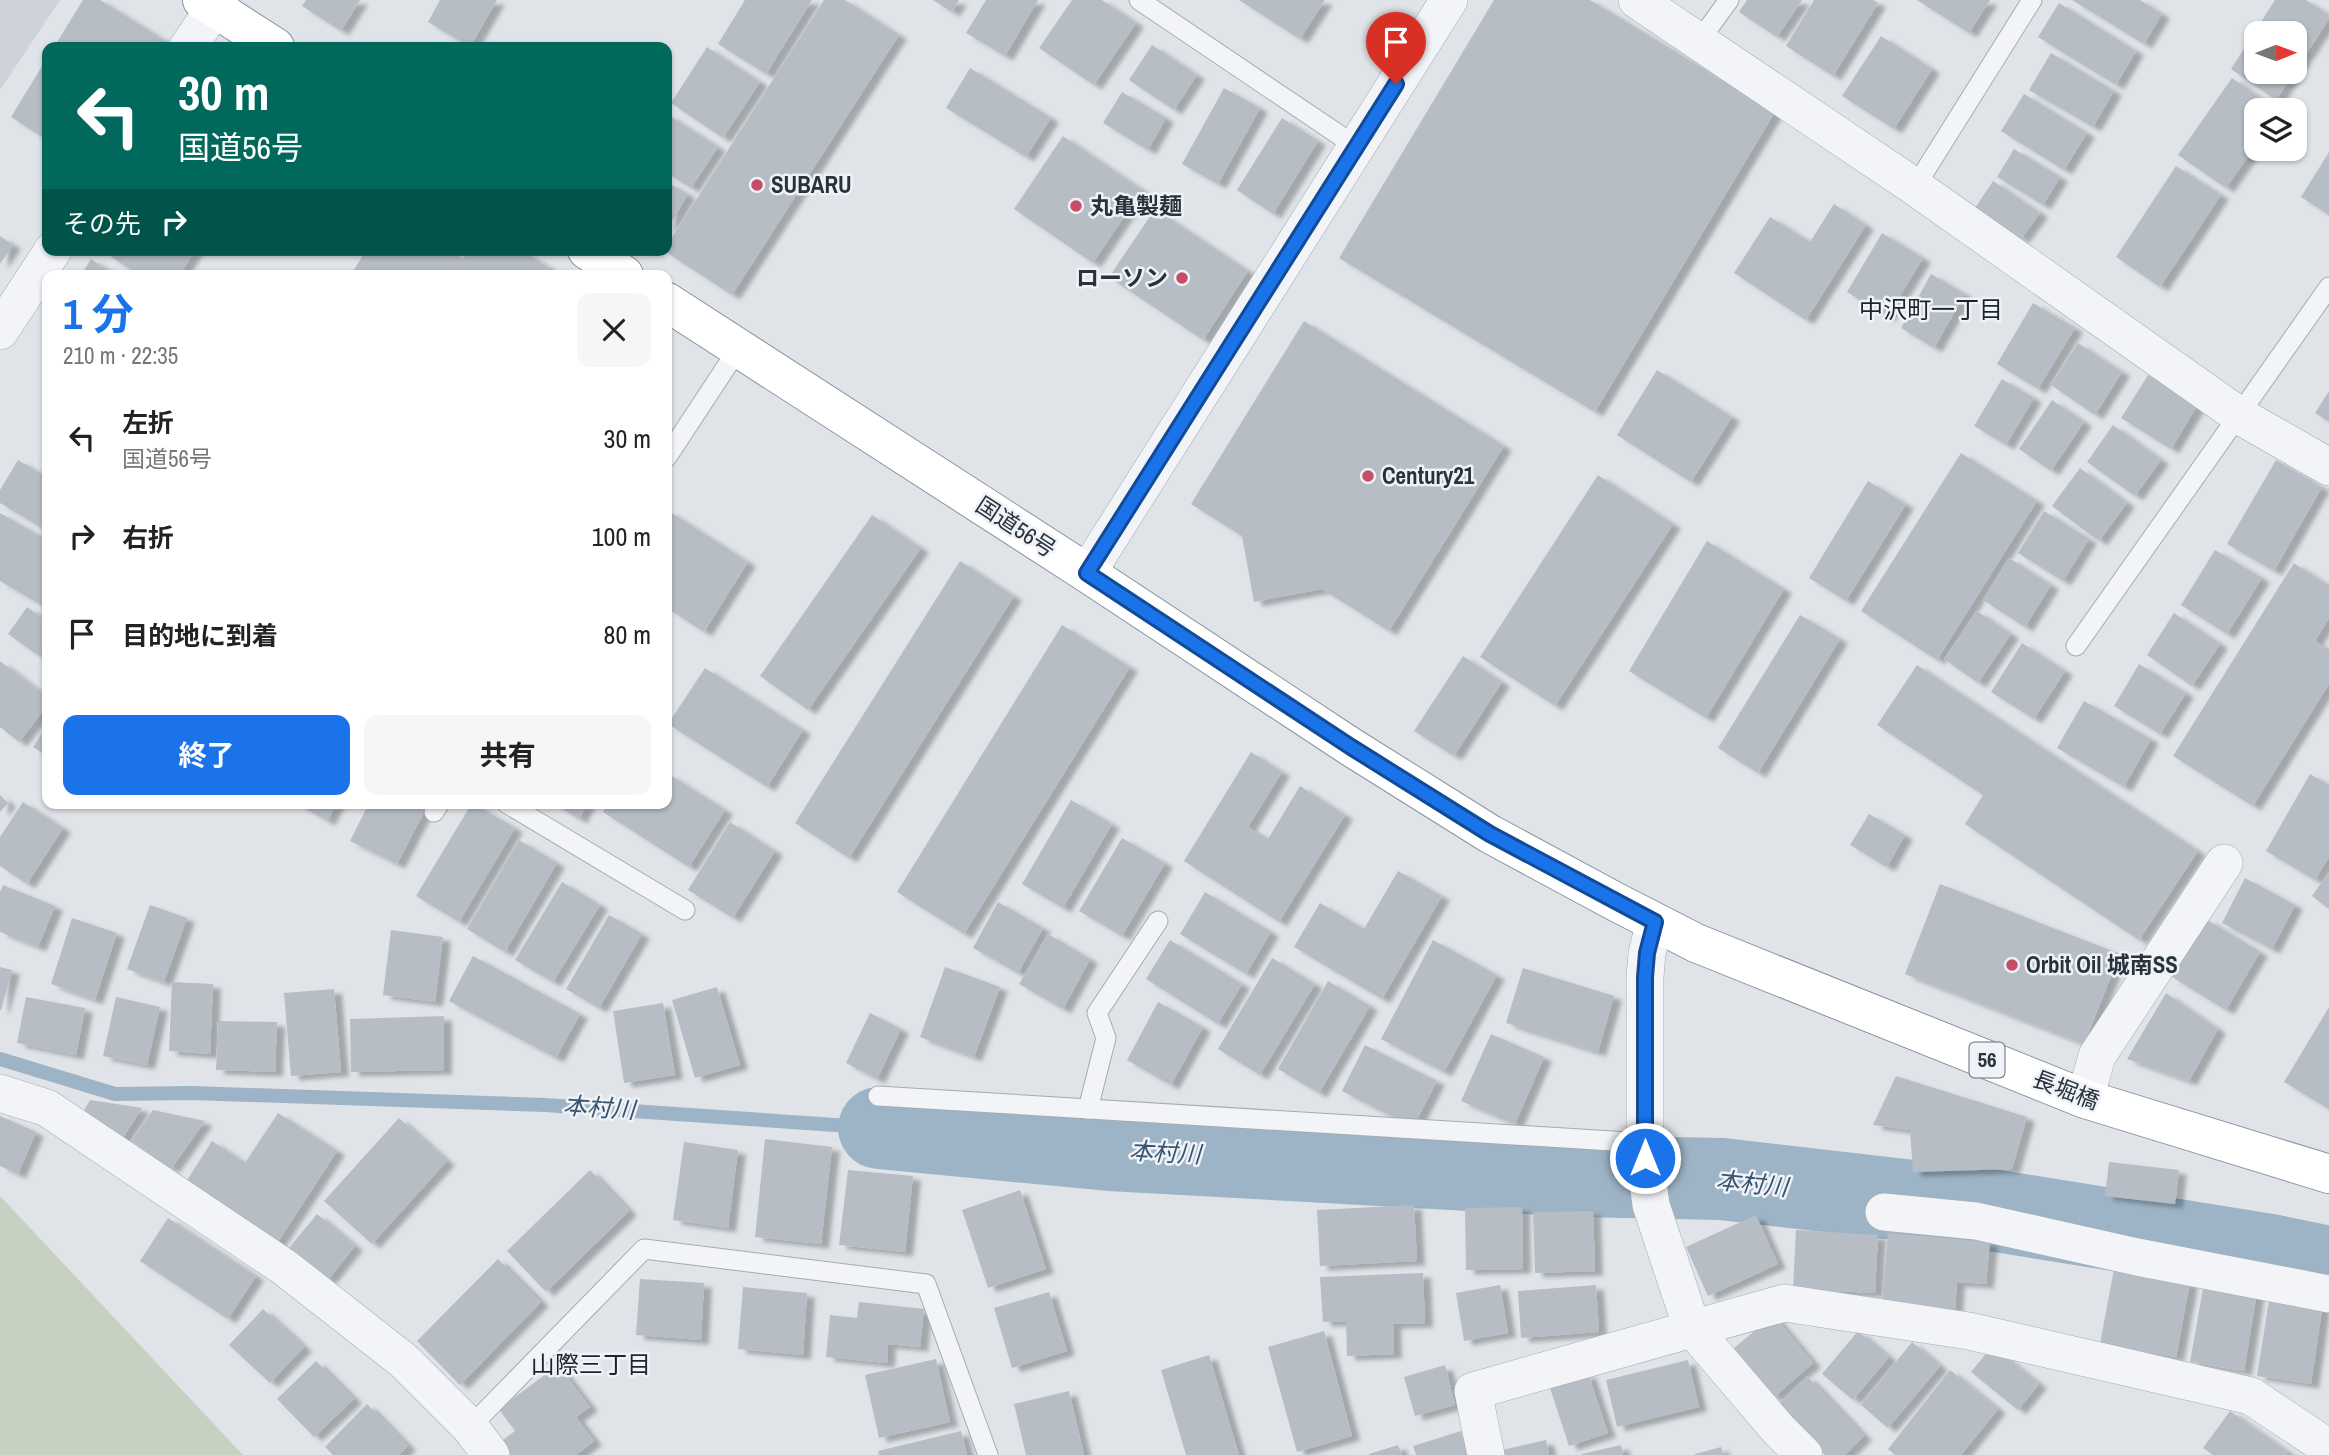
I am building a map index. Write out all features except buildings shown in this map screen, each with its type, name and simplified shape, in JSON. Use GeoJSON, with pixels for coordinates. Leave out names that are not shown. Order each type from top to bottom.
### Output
{"type":"FeatureCollection","features":[{"type":"Feature","properties":{"kind":"highway"},"geometry":{"type":"LineString","coordinates":[[212,3],[268,42]]}},
{"type":"Feature","properties":{"kind":"highway"},"geometry":{"type":"LineString","coordinates":[[596,256],[617,270]]}},
{"type":"Feature","properties":{"kind":"highway","name":"国道56号"},"geometry":{"type":"LineString","coordinates":[[672,305],[1351,747],[1490,834],[1655,922]]}},
{"type":"Feature","properties":{"kind":"highway","name":"長堀橋"},"geometry":{"type":"LineString","coordinates":[[1655,922],[1696,943],[2085,1099],[2329,1174]]}},
{"type":"Feature","properties":{"kind":"street"},"geometry":{"type":"LineString","coordinates":[[1087,573],[1449,0]]}},
{"type":"Feature","properties":{"kind":"street"},"geometry":{"type":"LineString","coordinates":[[1637,0],[1915,187],[2240,416],[2329,467]]}},
{"type":"Feature","properties":{"kind":"street"},"geometry":{"type":"LineString","coordinates":[[191,42],[212,3]]}},
{"type":"Feature","properties":{"kind":"street"},"geometry":{"type":"LineString","coordinates":[[0,331],[49,256]]}},
{"type":"Feature","properties":{"kind":"street"},"geometry":{"type":"LineString","coordinates":[[2085,1099],[2097,1056],[2224,863]]}},
{"type":"Feature","properties":{"kind":"street"},"geometry":{"type":"LineString","coordinates":[[1655,922],[1647,953],[1645,977],[1646,1165],[1692,1328],[1778,1429],[1804,1455]]}},
{"type":"Feature","properties":{"kind":"street"},"geometry":{"type":"LineString","coordinates":[[0,1093],[47,1108],[284,1267],[404,1361],[480,1441]]}},
{"type":"Feature","properties":{"kind":"street"},"geometry":{"type":"LineString","coordinates":[[1884,1212],[1976,1221],[2137,1257],[2329,1294]]}},
{"type":"Feature","properties":{"kind":"street"},"geometry":{"type":"LineString","coordinates":[[1486,1455],[1473,1391],[1784,1303],[1969,1331],[2251,1396],[2329,1448]]}},
{"type":"Feature","properties":{"kind":"lane"},"geometry":{"type":"LineString","coordinates":[[1139,0],[1357,146]]}},
{"type":"Feature","properties":{"kind":"lane"},"geometry":{"type":"LineString","coordinates":[[1699,41],[1729,0]]}},
{"type":"Feature","properties":{"kind":"lane"},"geometry":{"type":"LineString","coordinates":[[1915,187],[2032,0]]}},
{"type":"Feature","properties":{"kind":"lane"},"geometry":{"type":"LineString","coordinates":[[2076,646],[2329,287]]}},
{"type":"Feature","properties":{"kind":"lane"},"geometry":{"type":"LineString","coordinates":[[672,449],[738,349]]}},
{"type":"Feature","properties":{"kind":"lane"},"geometry":{"type":"LineString","coordinates":[[516,809],[685,910]]}},
{"type":"Feature","properties":{"kind":"lane"},"geometry":{"type":"LineString","coordinates":[[1088,1109],[1106,1038],[1097,1013],[1158,921]]}},
{"type":"Feature","properties":{"kind":"lane"},"geometry":{"type":"LineString","coordinates":[[878,1096],[1088,1109],[1646,1165]]}},
{"type":"Feature","properties":{"kind":"lane"},"geometry":{"type":"LineString","coordinates":[[480,1441],[644,1249],[926,1284],[988,1455]]}},
{"type":"Feature","properties":{"kind":"shaded area"},"geometry":{"type":"Polygon","coordinates":[[[0,0],[60,0],[0,90],[0,0]]]}},
{"type":"Feature","properties":{"kind":"green space"},"geometry":{"type":"Polygon","coordinates":[[[0,1196],[243,1455],[0,1455],[0,1196]]]}},
{"type":"Feature","properties":{"kind":"waterway","name":"本村川"},"geometry":{"type":"LineString","coordinates":[[0,1059],[115,1094],[192,1093],[545,1105],[879,1128]]}},
{"type":"Feature","properties":{"kind":"waterway","name":"本村川"},"geometry":{"type":"LineString","coordinates":[[879,1128],[1110,1150],[1578,1176],[1722,1179],[1991,1210],[2329,1267]]}},
{"type":"Feature","properties":{"kind":"place","name":"SUBARU"},"geometry":{"type":"Point","coordinates":[757,185]}},
{"type":"Feature","properties":{"kind":"place","name":"丸亀製麺"},"geometry":{"type":"Point","coordinates":[1076,206]}},
{"type":"Feature","properties":{"kind":"place","name":"ローソン"},"geometry":{"type":"Point","coordinates":[1182,278]}},
{"type":"Feature","properties":{"kind":"place","name":"Century21"},"geometry":{"type":"Point","coordinates":[1368,476]}},
{"type":"Feature","properties":{"kind":"place","name":"Orbit Oil 城南SS"},"geometry":{"type":"Point","coordinates":[2012,965]}},
{"type":"Feature","properties":{"kind":"district","name":"中沢町一丁目"},"geometry":{"type":"Point","coordinates":[1931,310]}},
{"type":"Feature","properties":{"kind":"district","name":"山際三丁目"},"geometry":{"type":"Point","coordinates":[591,1365]}},
{"type":"Feature","properties":{"kind":"route"},"geometry":{"type":"LineString","coordinates":[[1396,84],[1087,573],[1351,747],[1490,834],[1655,922],[1647,953],[1645,977],[1645,1158]]}}]}
